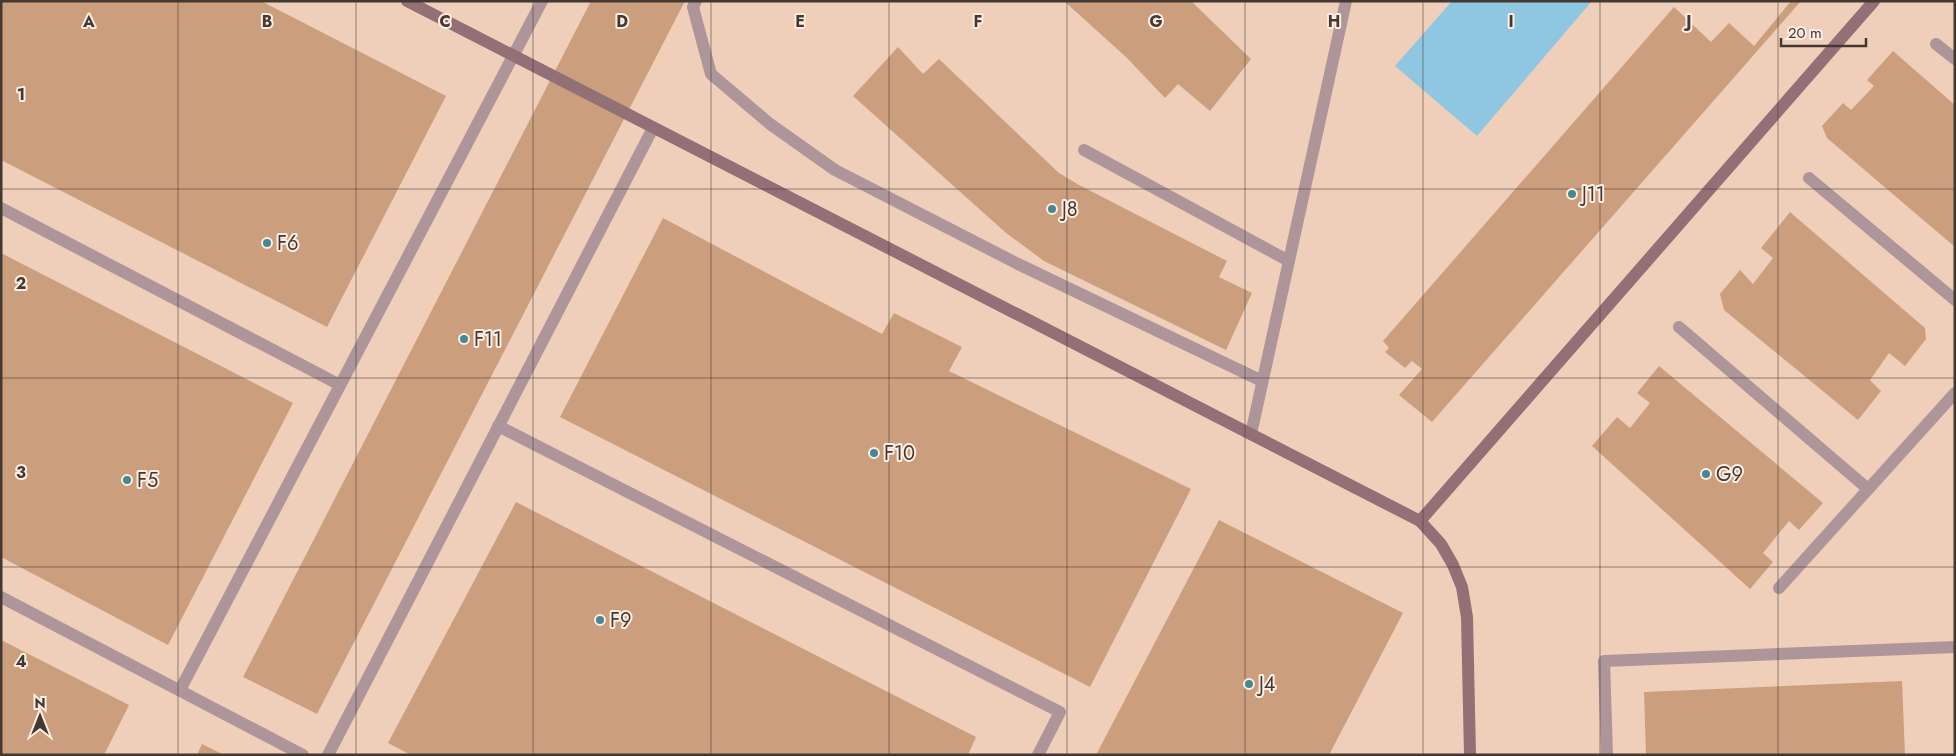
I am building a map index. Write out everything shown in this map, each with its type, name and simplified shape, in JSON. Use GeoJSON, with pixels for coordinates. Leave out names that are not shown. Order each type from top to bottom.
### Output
{"type":"FeatureCollection","features":[{"type":"Feature","properties":{"kind":"street"},"geometry":{"type":"LineString","coordinates":[[407,1],[1420,520],[1441,544],[1462,587],[1467,617],[1470,755]]}},
{"type":"Feature","properties":{"kind":"street"},"geometry":{"type":"LineString","coordinates":[[180,690],[542,1]]}},
{"type":"Feature","properties":{"kind":"street"},"geometry":{"type":"LineString","coordinates":[[696,1],[693,7],[711,74],[770,124],[835,170],[1018,264],[1262,381]]}},
{"type":"Feature","properties":{"kind":"street"},"geometry":{"type":"LineString","coordinates":[[1251,434],[1346,1]]}},
{"type":"Feature","properties":{"kind":"street"},"geometry":{"type":"LineString","coordinates":[[1420,520],[1874,1]]}},
{"type":"Feature","properties":{"kind":"street"},"geometry":{"type":"LineString","coordinates":[[1936,44],[1955,59]]}},
{"type":"Feature","properties":{"kind":"street"},"geometry":{"type":"LineString","coordinates":[[328,755],[654,128]]}},
{"type":"Feature","properties":{"kind":"street"},"geometry":{"type":"LineString","coordinates":[[1084,150],[1289,261]]}},
{"type":"Feature","properties":{"kind":"street"},"geometry":{"type":"LineString","coordinates":[[1809,178],[1955,300]]}},
{"type":"Feature","properties":{"kind":"street"},"geometry":{"type":"LineString","coordinates":[[1,208],[340,384]]}},
{"type":"Feature","properties":{"kind":"street"},"geometry":{"type":"LineString","coordinates":[[1679,327],[1868,489]]}},
{"type":"Feature","properties":{"kind":"street"},"geometry":{"type":"LineString","coordinates":[[1779,588],[1955,393]]}},
{"type":"Feature","properties":{"kind":"street"},"geometry":{"type":"LineString","coordinates":[[498,426],[1060,712],[1038,755]]}},
{"type":"Feature","properties":{"kind":"street"},"geometry":{"type":"LineString","coordinates":[[1,596],[303,755]]}},
{"type":"Feature","properties":{"kind":"street"},"geometry":{"type":"LineString","coordinates":[[1607,755],[1604,661],[1955,647]]}},
{"type":"Feature","properties":{"kind":"shaded area"},"geometry":{"type":"Polygon","coordinates":[[[1,1],[1955,1],[1955,755],[1,755],[1,1]]]}},
{"type":"Feature","properties":{"kind":"water"},"geometry":{"type":"Polygon","coordinates":[[[1452,1],[1592,1],[1477,136],[1395,66],[1452,1]]]}},
{"type":"Feature","properties":{"kind":"building","name":"F6"},"geometry":{"type":"Polygon","coordinates":[[[1,1],[261,1],[446,96],[327,327],[1,160],[1,1]]]}},
{"type":"Feature","properties":{"kind":"building","name":"F11"},"geometry":{"type":"Polygon","coordinates":[[[591,1],[685,1],[317,714],[243,677],[591,1]]]}},
{"type":"Feature","properties":{"kind":"building"},"geometry":{"type":"Polygon","coordinates":[[[1064,1],[1191,1],[1251,59],[1210,111],[1178,84],[1165,98],[1126,57],[1064,1]]]}},
{"type":"Feature","properties":{"kind":"building","name":"J11"},"geometry":{"type":"Polygon","coordinates":[[[1791,1],[1801,1],[1432,422],[1399,395],[1422,369],[1412,361],[1405,368],[1385,352],[1389,348],[1383,341],[1674,7],[1711,42],[1729,23],[1754,46],[1791,1]]]}},
{"type":"Feature","properties":{"kind":"building","name":"J8"},"geometry":{"type":"Polygon","coordinates":[[[898,47],[923,74],[939,59],[1059,173],[1227,261],[1219,277],[1252,293],[1226,350],[1044,261],[1005,232],[853,96],[898,47]]]}},
{"type":"Feature","properties":{"kind":"building"},"geometry":{"type":"Polygon","coordinates":[[[1893,51],[1955,105],[1955,247],[1827,138],[1822,126],[1843,103],[1851,110],[1874,86],[1867,80],[1893,51]]]}},
{"type":"Feature","properties":{"kind":"building"},"geometry":{"type":"Polygon","coordinates":[[[1790,212],[1925,328],[1926,339],[1905,366],[1889,353],[1870,380],[1881,391],[1858,420],[1724,310],[1720,294],[1740,270],[1753,284],[1773,258],[1761,248],[1790,212]]]}},
{"type":"Feature","properties":{"kind":"building","name":"F10"},"geometry":{"type":"Polygon","coordinates":[[[663,218],[882,334],[894,313],[962,347],[949,371],[1191,489],[1090,687],[560,417],[663,218]]]}},
{"type":"Feature","properties":{"kind":"building","name":"F5"},"geometry":{"type":"Polygon","coordinates":[[[1,253],[293,403],[168,645],[1,557],[1,253]]]}},
{"type":"Feature","properties":{"kind":"building","name":"G9"},"geometry":{"type":"Polygon","coordinates":[[[1659,366],[1823,503],[1799,530],[1789,521],[1763,553],[1773,562],[1750,589],[1592,446],[1617,417],[1630,428],[1650,403],[1637,393],[1659,366]]]}},
{"type":"Feature","properties":{"kind":"building","name":"F9"},"geometry":{"type":"Polygon","coordinates":[[[516,502],[976,737],[968,755],[411,755],[388,743],[516,502]]]}},
{"type":"Feature","properties":{"kind":"building","name":"J4"},"geometry":{"type":"Polygon","coordinates":[[[1219,520],[1403,613],[1329,755],[1096,755],[1219,520]]]}},
{"type":"Feature","properties":{"kind":"building"},"geometry":{"type":"Polygon","coordinates":[[[1,640],[129,705],[104,755],[1,755],[1,640]]]}},
{"type":"Feature","properties":{"kind":"building"},"geometry":{"type":"Polygon","coordinates":[[[1902,681],[1905,755],[1646,755],[1644,692],[1902,681]]]}},
{"type":"Feature","properties":{"kind":"building"},"geometry":{"type":"Polygon","coordinates":[[[202,744],[224,755],[197,755],[202,744]]]}},
{"type":"Feature","properties":{"kind":"place","name":"J11"},"geometry":{"type":"Point","coordinates":[1572,194]}},
{"type":"Feature","properties":{"kind":"place","name":"J8"},"geometry":{"type":"Point","coordinates":[1052,209]}},
{"type":"Feature","properties":{"kind":"place","name":"F6"},"geometry":{"type":"Point","coordinates":[267,243]}},
{"type":"Feature","properties":{"kind":"place","name":"F11"},"geometry":{"type":"Point","coordinates":[464,339]}},
{"type":"Feature","properties":{"kind":"place","name":"F10"},"geometry":{"type":"Point","coordinates":[874,453]}},
{"type":"Feature","properties":{"kind":"place","name":"G9"},"geometry":{"type":"Point","coordinates":[1706,474]}},
{"type":"Feature","properties":{"kind":"place","name":"F5"},"geometry":{"type":"Point","coordinates":[127,480]}},
{"type":"Feature","properties":{"kind":"place","name":"F9"},"geometry":{"type":"Point","coordinates":[600,620]}},
{"type":"Feature","properties":{"kind":"place","name":"J4"},"geometry":{"type":"Point","coordinates":[1249,684]}}]}
